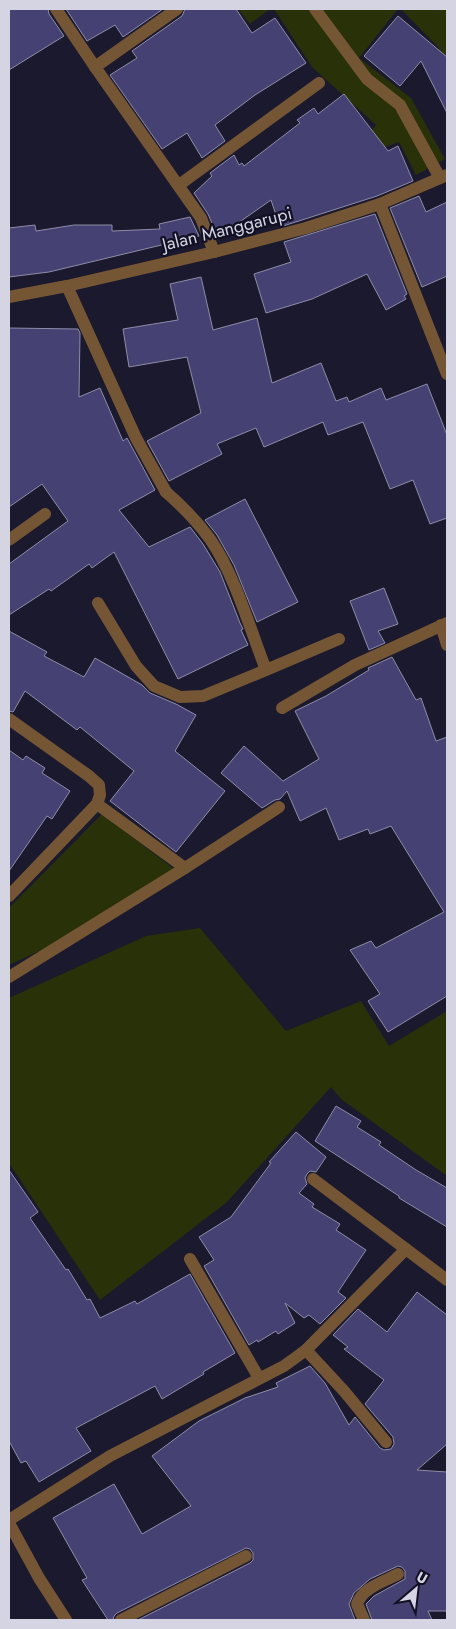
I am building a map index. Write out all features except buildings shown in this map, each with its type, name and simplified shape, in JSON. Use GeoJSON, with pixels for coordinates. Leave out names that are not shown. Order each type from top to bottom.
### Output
{"type":"FeatureCollection","features":[{"type":"Feature","properties":{"kind":"street"},"geometry":{"type":"LineString","coordinates":[[56,9],[201,218],[214,252]]}},
{"type":"Feature","properties":{"kind":"street"},"geometry":{"type":"LineString","coordinates":[[95,67],[177,9]]}},
{"type":"Feature","properties":{"kind":"street"},"geometry":{"type":"LineString","coordinates":[[315,9],[367,79],[400,105],[444,176]]}},
{"type":"Feature","properties":{"kind":"street"},"geometry":{"type":"LineString","coordinates":[[179,185],[319,83]]}},
{"type":"Feature","properties":{"kind":"street","name":"Jalan Manggarupi"},"geometry":{"type":"LineString","coordinates":[[9,297],[67,286],[214,252],[306,228],[380,204],[444,176]]}},
{"type":"Feature","properties":{"kind":"street"},"geometry":{"type":"LineString","coordinates":[[380,204],[447,374]]}},
{"type":"Feature","properties":{"kind":"street"},"geometry":{"type":"LineString","coordinates":[[67,286],[136,438],[166,492],[185,508],[210,540],[231,579],[266,670]]}},
{"type":"Feature","properties":{"kind":"street"},"geometry":{"type":"LineString","coordinates":[[9,540],[46,514]]}},
{"type":"Feature","properties":{"kind":"street"},"geometry":{"type":"LineString","coordinates":[[98,603],[136,666],[154,686],[180,697],[204,696],[339,639]]}},
{"type":"Feature","properties":{"kind":"street"},"geometry":{"type":"LineString","coordinates":[[282,708],[355,665],[444,624],[447,645]]}},
{"type":"Feature","properties":{"kind":"street"},"geometry":{"type":"LineString","coordinates":[[9,719],[89,776],[99,785],[100,795],[97,804],[10,893]]}},
{"type":"Feature","properties":{"kind":"street"},"geometry":{"type":"LineString","coordinates":[[97,804],[185,868]]}},
{"type":"Feature","properties":{"kind":"street"},"geometry":{"type":"LineString","coordinates":[[9,977],[185,868],[279,807]]}},
{"type":"Feature","properties":{"kind":"street"},"geometry":{"type":"LineString","coordinates":[[313,1179],[447,1280]]}},
{"type":"Feature","properties":{"kind":"street"},"geometry":{"type":"LineString","coordinates":[[66,1620],[39,1578],[9,1522],[110,1456],[284,1366],[306,1350],[406,1249]]}},
{"type":"Feature","properties":{"kind":"street"},"geometry":{"type":"LineString","coordinates":[[190,1258],[259,1378]]}},
{"type":"Feature","properties":{"kind":"street"},"geometry":{"type":"LineString","coordinates":[[306,1350],[344,1391],[386,1442]]}},
{"type":"Feature","properties":{"kind":"street"},"geometry":{"type":"LineString","coordinates":[[121,1620],[246,1556]]}},
{"type":"Feature","properties":{"kind":"street"},"geometry":{"type":"LineString","coordinates":[[364,1620],[357,1604],[359,1597],[365,1591],[398,1574]]}},
{"type":"Feature","properties":{"kind":"green space"},"geometry":{"type":"Polygon","coordinates":[[[238,9],[270,9],[250,24],[238,9]]]}},
{"type":"Feature","properties":{"kind":"green space"},"geometry":{"type":"Polygon","coordinates":[[[274,9],[398,9],[359,58],[411,98],[445,159],[416,175],[399,142],[374,151],[365,138],[376,125],[312,67],[274,9]]]}},
{"type":"Feature","properties":{"kind":"green space"},"geometry":{"type":"Polygon","coordinates":[[[401,9],[447,9],[447,54],[443,57],[438,47],[401,9]]]}},
{"type":"Feature","properties":{"kind":"green space"},"geometry":{"type":"Polygon","coordinates":[[[102,814],[178,872],[111,918],[9,965],[9,908],[102,814]]]}},
{"type":"Feature","properties":{"kind":"green space"},"geometry":{"type":"Polygon","coordinates":[[[200,928],[286,1031],[361,1001],[389,1046],[447,1011],[447,1176],[341,1099],[331,1087],[227,1202],[100,1300],[9,1163],[9,998],[146,936],[200,928]]]}}]}
